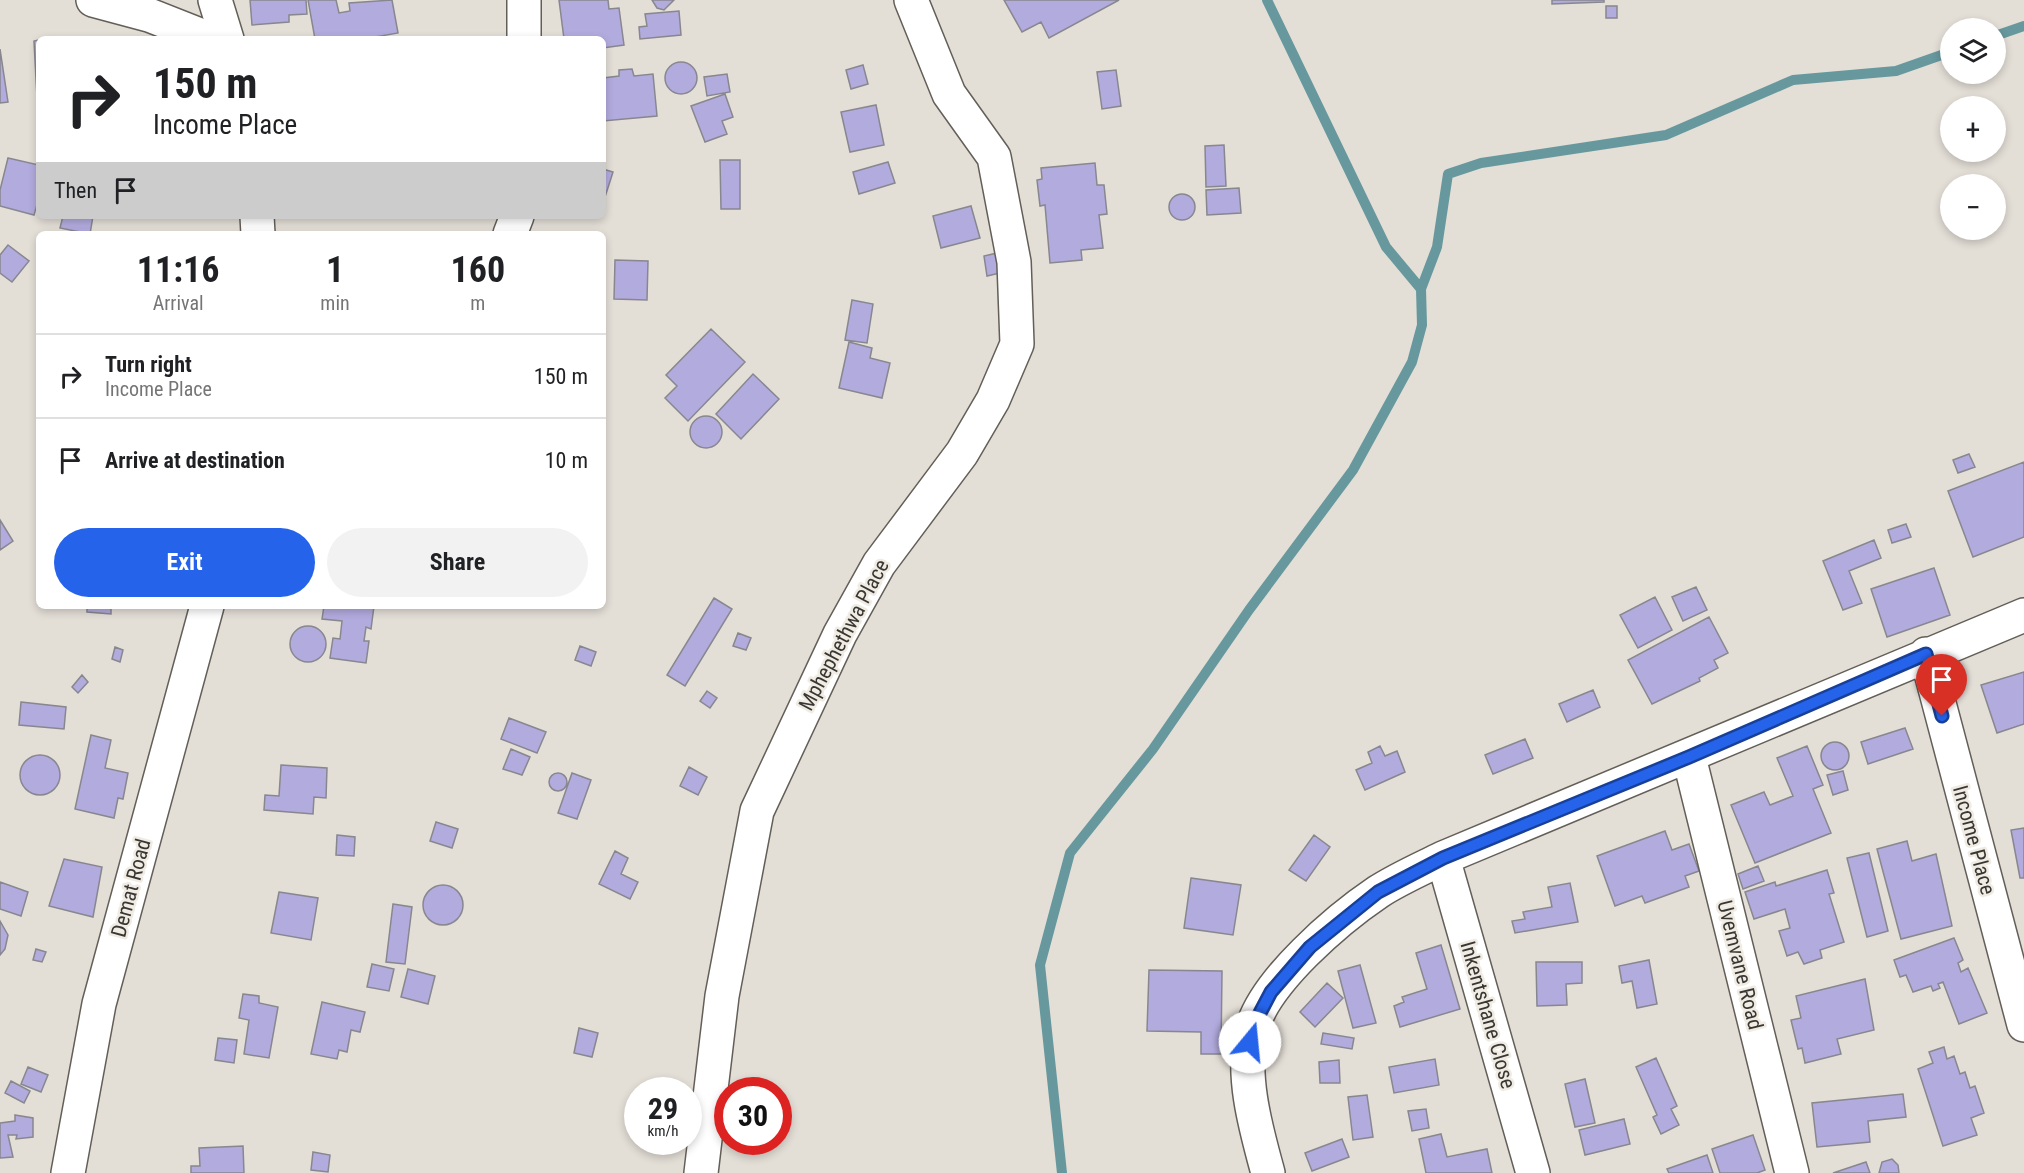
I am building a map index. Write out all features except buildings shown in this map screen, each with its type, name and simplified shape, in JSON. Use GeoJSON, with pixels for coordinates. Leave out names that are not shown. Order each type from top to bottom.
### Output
{"type":"FeatureCollection","features":[{"type":"Feature","properties":{"kind":"street"},"geometry":{"type":"LineString","coordinates":[[93,0],[149,15],[202,36]]}},
{"type":"Feature","properties":{"kind":"street"},"geometry":{"type":"LineString","coordinates":[[215,0],[226,36]]}},
{"type":"Feature","properties":{"kind":"street"},"geometry":{"type":"LineString","coordinates":[[524,0],[524,36]]}},
{"type":"Feature","properties":{"kind":"street","name":"Mphephethwa Place"},"geometry":{"type":"LineString","coordinates":[[701,1173],[722,996],[757,811],[840,634],[873,574],[962,453],[993,400],[1017,344],[1014,262],[994,157],[949,94],[911,0]]}},
{"type":"Feature","properties":{"kind":"street","name":"Demat Road"},"geometry":{"type":"LineString","coordinates":[[68,1173],[99,1004],[206,609]]}},
{"type":"Feature","properties":{"kind":"street"},"geometry":{"type":"LineString","coordinates":[[1268,1173],[1257,1133],[1249,1057],[1252,1028],[1271,992],[1310,947],[1378,892],[1443,858],[1689,757],[1926,654],[2024,615]]}},
{"type":"Feature","properties":{"kind":"street","name":"Income Place"},"geometry":{"type":"LineString","coordinates":[[1926,654],[2024,1025]]}},
{"type":"Feature","properties":{"kind":"street","name":"Uvemvane Road"},"geometry":{"type":"LineString","coordinates":[[1689,757],[1792,1173]]}},
{"type":"Feature","properties":{"kind":"street","name":"Inkentshane Close"},"geometry":{"type":"LineString","coordinates":[[1443,858],[1533,1173]]}},
{"type":"Feature","properties":{"kind":"waterway"},"geometry":{"type":"LineString","coordinates":[[1267,0],[1386,247],[1421,289]]}},
{"type":"Feature","properties":{"kind":"waterway"},"geometry":{"type":"LineString","coordinates":[[2006,32],[2024,26]]}},
{"type":"Feature","properties":{"kind":"waterway"},"geometry":{"type":"LineString","coordinates":[[1062,1173],[1040,965],[1070,853],[1153,749],[1249,610],[1353,470],[1412,362],[1422,325],[1421,289],[1437,247],[1448,174],[1481,163],[1666,135],[1793,80],[1896,71],[1940,56]]}},
{"type":"Feature","properties":{"kind":"route"},"geometry":{"type":"LineString","coordinates":[[1250,1042],[1252,1028],[1271,992],[1310,947],[1378,892],[1443,858],[1689,757],[1926,654],[1942,716]]}}]}
